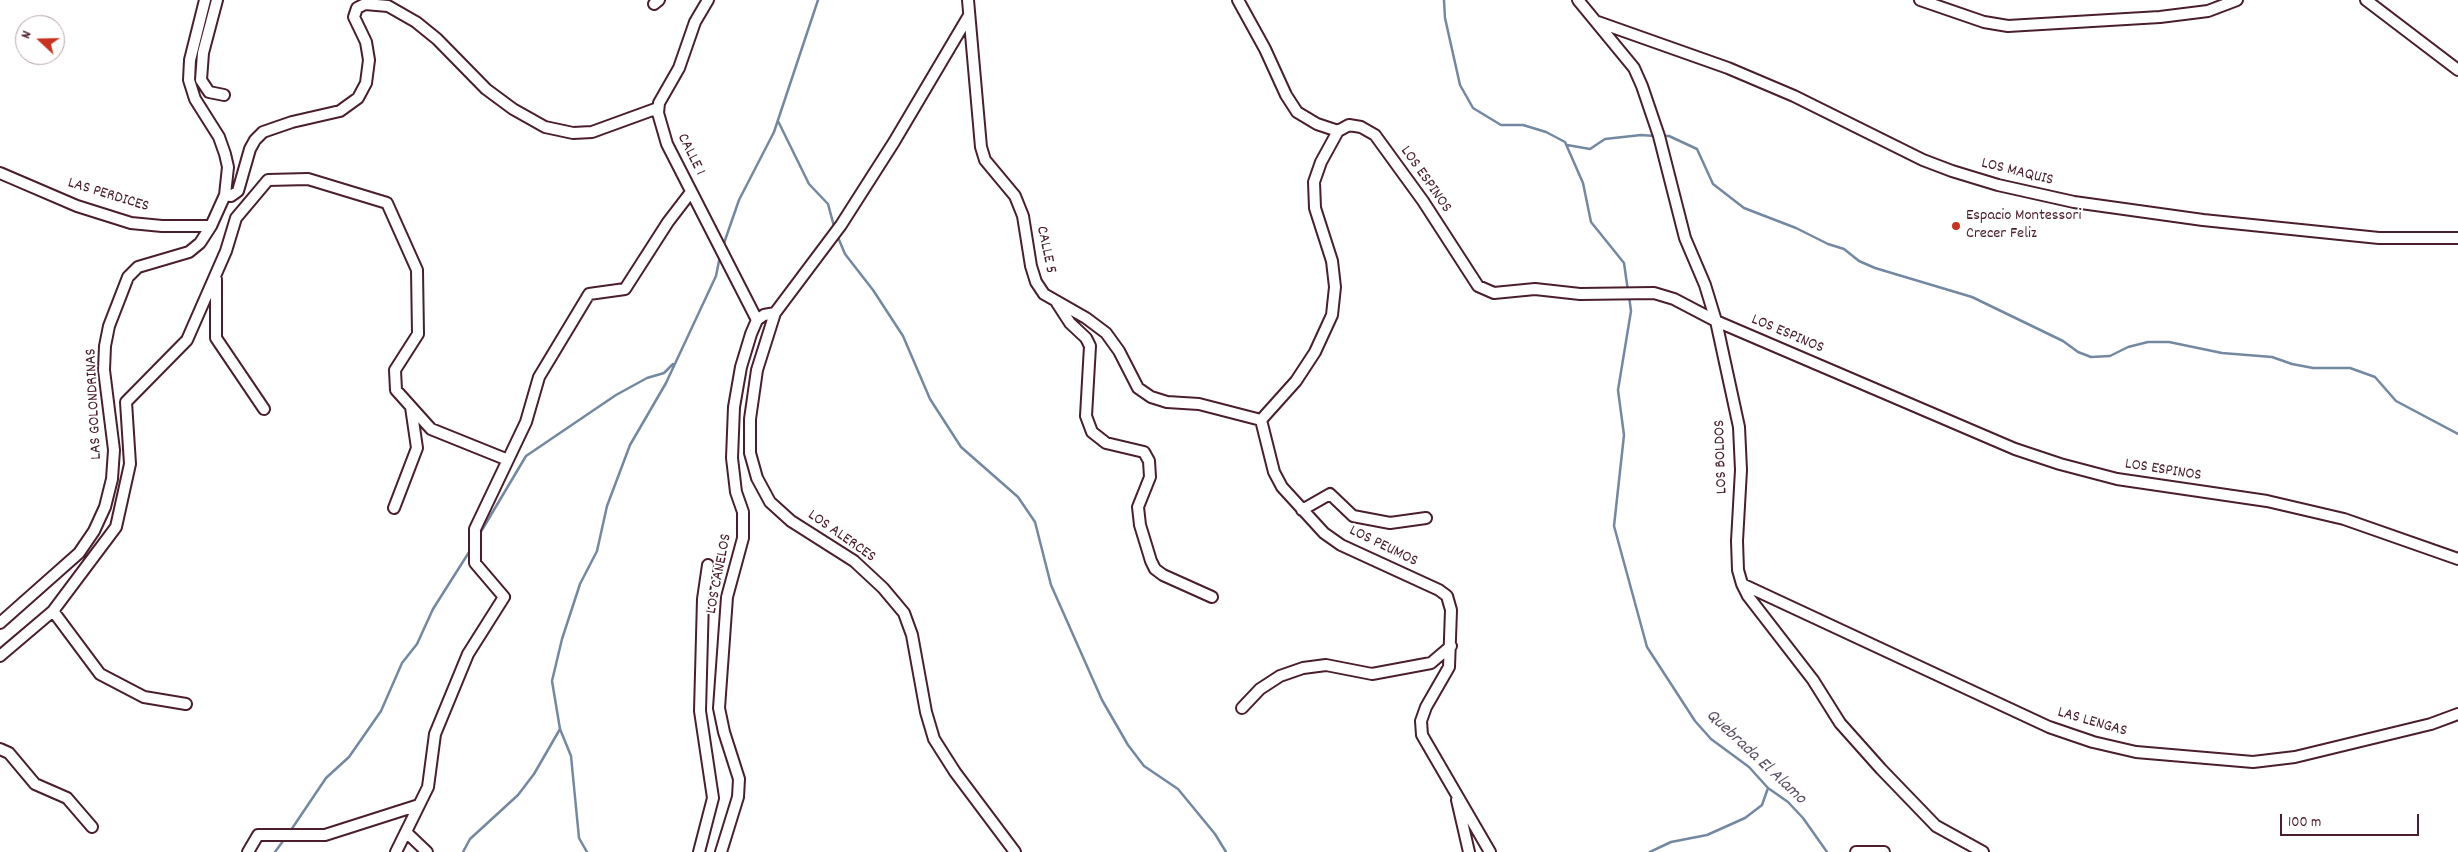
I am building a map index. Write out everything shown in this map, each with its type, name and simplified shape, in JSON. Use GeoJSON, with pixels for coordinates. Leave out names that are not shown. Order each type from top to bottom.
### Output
{"type":"FeatureCollection","features":[{"type":"Feature","properties":{"kind":"street","name":"LAS GOLONDRINAS"},"geometry":{"type":"LineString","coordinates":[[0,623],[75,557],[94,532],[105,507],[112,480],[114,450],[104,370],[105,346],[109,326],[128,277],[138,266],[189,252],[200,243],[211,226],[225,194],[228,167],[225,154],[219,137],[194,99],[188,80],[190,60],[205,0]]}},
{"type":"Feature","properties":{"kind":"street"},"geometry":{"type":"LineString","coordinates":[[217,0],[201,60],[201,80],[209,92],[224,95]]}},
{"type":"Feature","properties":{"kind":"street"},"geometry":{"type":"LineString","coordinates":[[225,194],[231,196],[238,191],[250,150],[255,140],[263,132],[292,122],[340,111],[358,98],[366,82],[369,60],[366,42],[354,14],[357,8],[365,4],[388,6],[416,22],[437,39],[486,89],[513,110],[545,127],[572,133],[592,132],[658,108],[679,68],[698,15],[708,0]]}},
{"type":"Feature","properties":{"kind":"street"},"geometry":{"type":"LineString","coordinates":[[757,320],[764,315],[775,313],[841,225],[894,142],[968,17],[968,0]]}},
{"type":"Feature","properties":{"kind":"street","name":"LOS ESPINOS"},"geometry":{"type":"LineString","coordinates":[[1238,0],[1266,49],[1286,95],[1297,112],[1317,124],[1338,131],[1349,125],[1361,127],[1375,136],[1423,201],[1478,286],[1494,293],[1535,289],[1580,294],[1654,293],[1674,299],[1716,321],[2014,448],[2060,464],[2117,479],[2267,501],[2344,519],[2458,559]]}},
{"type":"Feature","properties":{"kind":"street","name":"LOS BOLDOS"},"geometry":{"type":"LineString","coordinates":[[1578,0],[1634,68],[1642,86],[1659,136],[1685,238],[1705,285],[1716,321],[1739,427],[1741,470],[1738,570],[1742,584],[1748,596],[1813,680],[1840,722],[1881,769],[1936,826],[1983,852]]}},
{"type":"Feature","properties":{"kind":"street"},"geometry":{"type":"LineString","coordinates":[[1920,0],[1984,22],[2008,26],[2189,14],[2208,11],[2237,0]]}},
{"type":"Feature","properties":{"kind":"street"},"geometry":{"type":"LineString","coordinates":[[2366,0],[2458,70]]}},
{"type":"Feature","properties":{"kind":"street","name":"CALLE 5"},"geometry":{"type":"LineString","coordinates":[[968,17],[980,147],[985,160],[1015,196],[1023,216],[1031,266],[1036,282],[1044,294],[1086,318],[1106,333],[1119,351],[1138,388],[1152,398],[1167,402],[1206,405],[1261,420]]}},
{"type":"Feature","properties":{"kind":"street","name":"LOS MAQUIS"},"geometry":{"type":"LineString","coordinates":[[1597,21],[1728,68],[1794,96],[1923,160],[1998,185],[2074,202],[2203,220],[2379,238],[2458,238]]}},
{"type":"Feature","properties":{"kind":"street","name":"CALLE 1"},"geometry":{"type":"LineString","coordinates":[[658,108],[663,136],[757,320]]}},
{"type":"Feature","properties":{"kind":"street"},"geometry":{"type":"LineString","coordinates":[[1261,420],[1296,381],[1316,352],[1332,315],[1335,287],[1332,261],[1315,208],[1314,182],[1321,162],[1338,131]]}},
{"type":"Feature","properties":{"kind":"street","name":"LAS PERDICES"},"geometry":{"type":"LineString","coordinates":[[0,173],[77,206],[131,223],[162,226],[211,226]]}},
{"type":"Feature","properties":{"kind":"street"},"geometry":{"type":"LineString","coordinates":[[0,656],[53,610],[116,527],[130,464],[126,402],[187,340],[216,273],[236,218],[268,180],[308,179],[387,203],[418,270],[418,334],[395,370],[396,390],[431,429],[508,460]]}},
{"type":"Feature","properties":{"kind":"street"},"geometry":{"type":"LineString","coordinates":[[396,852],[428,787],[435,734],[468,654],[504,597],[475,563],[475,529],[526,422],[539,377],[588,294],[625,289],[668,222],[691,192]]}},
{"type":"Feature","properties":{"kind":"street"},"geometry":{"type":"LineString","coordinates":[[216,273],[216,338],[264,409]]}},
{"type":"Feature","properties":{"kind":"street"},"geometry":{"type":"LineString","coordinates":[[1056,302],[1070,323],[1086,338],[1090,346],[1086,416],[1092,432],[1106,443],[1144,452],[1149,461],[1150,477],[1138,507],[1140,524],[1151,561],[1163,575],[1212,597]]}},
{"type":"Feature","properties":{"kind":"street","name":"LOS ALERCES"},"geometry":{"type":"LineString","coordinates":[[775,313],[757,370],[750,419],[750,453],[757,478],[770,502],[790,521],[854,560],[883,588],[904,613],[912,635],[926,712],[934,739],[955,772],[1015,852]]}},
{"type":"Feature","properties":{"kind":"street","name":"LOS CANELOS"},"geometry":{"type":"LineString","coordinates":[[722,852],[738,797],[739,784],[719,708],[728,598],[743,538],[743,512],[736,492],[732,458],[734,407],[741,367],[757,320]]}},
{"type":"Feature","properties":{"kind":"street"},"geometry":{"type":"LineString","coordinates":[[394,508],[417,448],[411,406]]}},
{"type":"Feature","properties":{"kind":"street","name":"LOS PEUMOS"},"geometry":{"type":"LineString","coordinates":[[1261,420],[1274,472],[1282,487],[1324,533],[1341,545],[1444,593],[1450,602],[1449,667],[1421,721],[1422,735],[1426,746],[1455,789],[1490,852]]}},
{"type":"Feature","properties":{"kind":"street"},"geometry":{"type":"LineString","coordinates":[[1302,510],[1330,494],[1354,516],[1390,523],[1426,518]]}},
{"type":"Feature","properties":{"kind":"street"},"geometry":{"type":"LineString","coordinates":[[699,852],[713,798],[700,711],[703,599],[708,565]]}},
{"type":"Feature","properties":{"kind":"street","name":"LAS LENGAS"},"geometry":{"type":"LineString","coordinates":[[1742,584],[2049,727],[2093,742],[2136,752],[2253,762],[2295,757],[2431,724],[2458,714]]}},
{"type":"Feature","properties":{"kind":"street"},"geometry":{"type":"LineString","coordinates":[[53,610],[100,674],[144,697],[186,704]]}},
{"type":"Feature","properties":{"kind":"street"},"geometry":{"type":"LineString","coordinates":[[1242,708],[1260,689],[1280,676],[1303,668],[1326,665],[1372,674],[1431,663],[1450,646]]}},
{"type":"Feature","properties":{"kind":"street"},"geometry":{"type":"LineString","coordinates":[[0,749],[9,753],[34,784],[67,798],[92,828]]}},
{"type":"Feature","properties":{"kind":"street"},"geometry":{"type":"LineString","coordinates":[[1455,789],[1469,852]]}},
{"type":"Feature","properties":{"kind":"street"},"geometry":{"type":"LineString","coordinates":[[248,852],[258,835],[325,834],[419,804]]}},
{"type":"Feature","properties":{"kind":"street"},"geometry":{"type":"LineString","coordinates":[[406,832],[427,852]]}},
{"type":"Feature","properties":{"kind":"street"},"geometry":{"type":"LineString","coordinates":[[1856,852],[1884,852]]}},
{"type":"Feature","properties":{"kind":"waterway"},"geometry":{"type":"LineString","coordinates":[[723,246],[739,200],[774,132],[818,0]]}},
{"type":"Feature","properties":{"kind":"waterway","name":"Quebrada El Alamo"},"geometry":{"type":"LineString","coordinates":[[1444,0],[1445,18],[1460,85],[1473,108],[1501,125],[1523,125],[1546,132],[1565,142],[1583,183],[1591,222],[1624,263],[1628,291]]}},
{"type":"Feature","properties":{"kind":"waterway"},"geometry":{"type":"LineString","coordinates":[[778,121],[809,184],[828,204],[835,230]]}},
{"type":"Feature","properties":{"kind":"waterway"},"geometry":{"type":"LineString","coordinates":[[1567,145],[1590,149],[1605,139],[1641,135],[1655,136]]}},
{"type":"Feature","properties":{"kind":"waterway"},"geometry":{"type":"LineString","coordinates":[[1661,136],[1669,136],[1697,149],[1713,184],[1744,208],[1844,249],[1859,261],[1875,268],[1972,297],[2063,341],[2078,352],[2091,357],[2110,356],[2128,347],[2148,342],[2169,342],[2222,353],[2272,357],[2292,364],[2313,368],[2350,368],[2375,377],[2396,401],[2458,434]]}},
{"type":"Feature","properties":{"kind":"waterway"},"geometry":{"type":"LineString","coordinates":[[837,235],[845,254],[873,290],[903,336],[930,399],[961,447],[1018,497],[1035,522],[1051,585],[1102,700],[1128,745],[1144,766],[1178,789],[1215,834],[1226,852]]}},
{"type":"Feature","properties":{"kind":"waterway"},"geometry":{"type":"LineString","coordinates":[[587,852],[579,838],[571,756],[560,729],[552,681],[562,639],[580,584],[597,551],[607,506],[630,445],[666,383],[716,276],[720,256]]}},
{"type":"Feature","properties":{"kind":"waterway","name":"Quebrada El Alamo"},"geometry":{"type":"LineString","coordinates":[[1629,296],[1631,311],[1618,390],[1624,435],[1614,526],[1647,647],[1695,721],[1711,739],[1749,767],[1768,788],[1788,802],[1803,818],[1827,852]]}},
{"type":"Feature","properties":{"kind":"waterway"},"geometry":{"type":"LineString","coordinates":[[479,535],[526,456],[616,395],[647,378],[664,373],[673,364]]}},
{"type":"Feature","properties":{"kind":"waterway"},"geometry":{"type":"LineString","coordinates":[[289,833],[326,778],[349,757],[381,711],[402,663],[417,644],[433,609],[471,549]]}},
{"type":"Feature","properties":{"kind":"waterway"},"geometry":{"type":"LineString","coordinates":[[463,852],[470,839],[518,795],[534,774],[560,729]]}},
{"type":"Feature","properties":{"kind":"waterway"},"geometry":{"type":"LineString","coordinates":[[1650,852],[1671,842],[1707,835],[1745,818],[1762,805],[1768,788]]}},
{"type":"Feature","properties":{"kind":"waterway"},"geometry":{"type":"LineString","coordinates":[[275,852],[286,837]]}},
{"type":"Feature","properties":{"kind":"place","name":"Espacio Montessori Crecer Feliz"},"geometry":{"type":"Point","coordinates":[1956,226]}}]}
